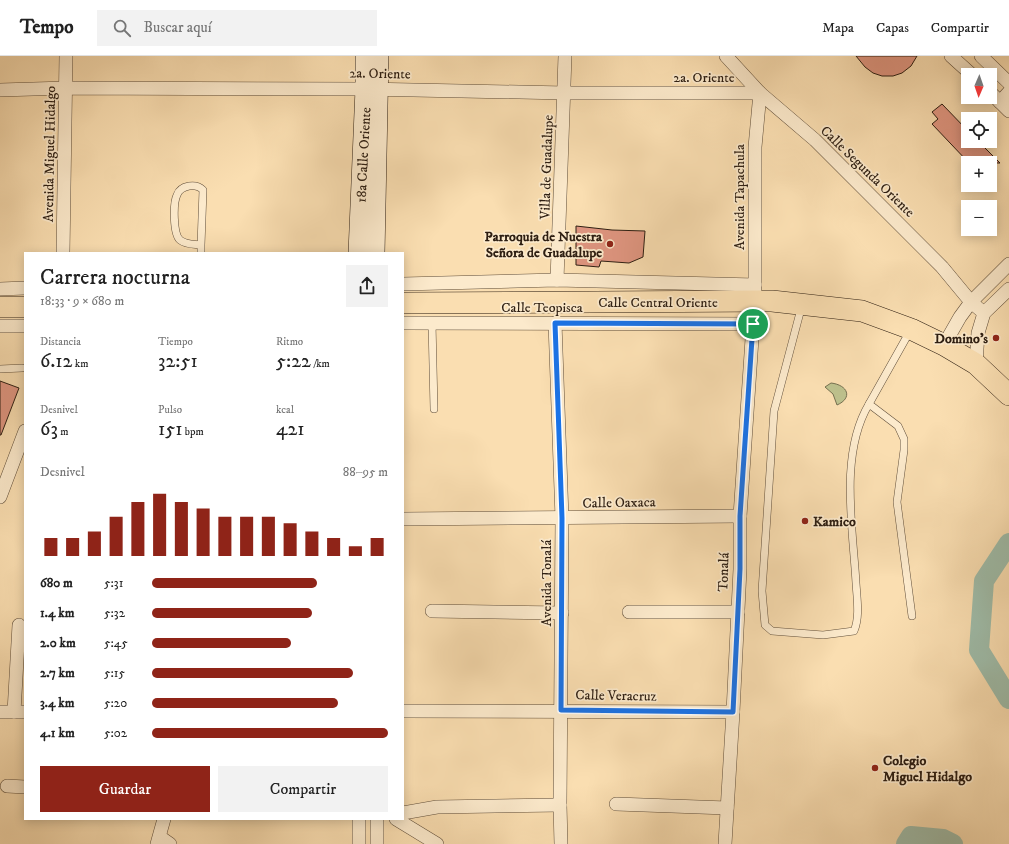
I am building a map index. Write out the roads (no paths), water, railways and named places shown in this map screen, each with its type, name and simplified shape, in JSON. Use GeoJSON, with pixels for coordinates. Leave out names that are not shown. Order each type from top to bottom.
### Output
{"type":"FeatureCollection","features":[{"type":"Feature","properties":{"kind":"main road","name":"18a Calle Oriente"},"geometry":{"type":"LineString","coordinates":[[365,56],[373,89],[375,252]]}},
{"type":"Feature","properties":{"kind":"main road","name":"18a Calle Oriente"},"geometry":{"type":"LineString","coordinates":[[358,252],[373,89],[380,56]]}},
{"type":"Feature","properties":{"kind":"main road","name":"Calle Central Oriente"},"geometry":{"type":"LineString","coordinates":[[404,303],[755,293],[772,301],[803,303],[862,311],[911,329],[944,345],[976,364],[1009,395]]}},
{"type":"Feature","properties":{"kind":"main road"},"geometry":{"type":"LineString","coordinates":[[0,307],[24,307]]}},
{"type":"Feature","properties":{"kind":"street","name":"Avenida Miguel Hidalgo"},"geometry":{"type":"LineString","coordinates":[[63,252],[66,56]]}},
{"type":"Feature","properties":{"kind":"street","name":"Villa de Guadalupe"},"geometry":{"type":"LineString","coordinates":[[557,280],[565,93],[565,56]]}},
{"type":"Feature","properties":{"kind":"street","name":"Calle Segunda Oriente"},"geometry":{"type":"LineString","coordinates":[[726,56],[760,93],[820,146],[942,266],[971,302],[984,313]]}},
{"type":"Feature","properties":{"kind":"street"},"geometry":{"type":"LineString","coordinates":[[953,56],[965,68]]}},
{"type":"Feature","properties":{"kind":"street"},"geometry":{"type":"LineString","coordinates":[[981,56],[1009,83]]}},
{"type":"Feature","properties":{"kind":"street","name":"2a. Oriente"},"geometry":{"type":"LineString","coordinates":[[0,90],[66,88],[373,89],[565,93],[760,93]]}},
{"type":"Feature","properties":{"kind":"street","name":"Avenida Tapachula"},"geometry":{"type":"LineString","coordinates":[[755,293],[755,147],[760,93]]}},
{"type":"Feature","properties":{"kind":"street"},"geometry":{"type":"LineString","coordinates":[[997,96],[1006,102]]}},
{"type":"Feature","properties":{"kind":"street"},"geometry":{"type":"LineString","coordinates":[[944,345],[960,317],[971,302],[1009,264]]}},
{"type":"Feature","properties":{"kind":"street"},"geometry":{"type":"LineString","coordinates":[[404,284],[557,280],[755,293]]}},
{"type":"Feature","properties":{"kind":"street"},"geometry":{"type":"LineString","coordinates":[[0,289],[24,288]]}},
{"type":"Feature","properties":{"kind":"street"},"geometry":{"type":"LineString","coordinates":[[976,364],[978,338],[984,313],[1009,289]]}},
{"type":"Feature","properties":{"kind":"street","name":"Tonalá"},"geometry":{"type":"LineString","coordinates":[[725,844],[738,612],[740,516],[755,293]]}},
{"type":"Feature","properties":{"kind":"street","name":"Calle Teopisca"},"geometry":{"type":"LineString","coordinates":[[404,323],[753,324]]}},
{"type":"Feature","properties":{"kind":"street","name":"Avenida Tonalá"},"geometry":{"type":"LineString","coordinates":[[555,323],[562,518],[561,844]]}},
{"type":"Feature","properties":{"kind":"street"},"geometry":{"type":"LineString","coordinates":[[0,326],[24,326]]}},
{"type":"Feature","properties":{"kind":"street"},"geometry":{"type":"LineString","coordinates":[[0,497],[24,434]]}},
{"type":"Feature","properties":{"kind":"street","name":"Calle Oaxaca"},"geometry":{"type":"LineString","coordinates":[[404,519],[740,516]]}},
{"type":"Feature","properties":{"kind":"street"},"geometry":{"type":"LineString","coordinates":[[432,611],[562,612]]}},
{"type":"Feature","properties":{"kind":"street"},"geometry":{"type":"LineString","coordinates":[[629,612],[738,612]]}},
{"type":"Feature","properties":{"kind":"street"},"geometry":{"type":"LineString","coordinates":[[0,712],[20,712],[19,625]]}},
{"type":"Feature","properties":{"kind":"street","name":"Calle Veracruz"},"geometry":{"type":"LineString","coordinates":[[404,711],[561,710],[733,712]]}},
{"type":"Feature","properties":{"kind":"street"},"geometry":{"type":"LineString","coordinates":[[7,786],[24,787]]}},
{"type":"Feature","properties":{"kind":"street"},"geometry":{"type":"LineString","coordinates":[[616,804],[727,808]]}},
{"type":"Feature","properties":{"kind":"street"},"geometry":{"type":"LineString","coordinates":[[404,813],[437,807],[560,806]]}},
{"type":"Feature","properties":{"kind":"street"},"geometry":{"type":"LineString","coordinates":[[163,842],[164,820]]}},
{"type":"Feature","properties":{"kind":"street"},"geometry":{"type":"LineString","coordinates":[[359,820],[359,844]]}},
{"type":"Feature","properties":{"kind":"street"},"geometry":{"type":"LineString","coordinates":[[376,844],[377,820]]}},
{"type":"Feature","properties":{"kind":"street"},"geometry":{"type":"LineString","coordinates":[[398,820],[437,844]]}},
{"type":"Feature","properties":{"kind":"lane"},"geometry":{"type":"LineString","coordinates":[[196,185],[203,190],[201,249],[179,239],[175,233],[174,204],[177,195],[185,187],[196,185]]}},
{"type":"Feature","properties":{"kind":"lane"},"geometry":{"type":"LineString","coordinates":[[803,303],[774,411],[762,591],[765,625],[772,631],[823,635],[854,631],[856,626],[857,600],[849,483],[856,433],[860,418],[911,329]]}},
{"type":"Feature","properties":{"kind":"lane"},"geometry":{"type":"LineString","coordinates":[[432,323],[434,409]]}},
{"type":"Feature","properties":{"kind":"lane"},"geometry":{"type":"LineString","coordinates":[[0,369],[22,368]]}},
{"type":"Feature","properties":{"kind":"lane"},"geometry":{"type":"LineString","coordinates":[[869,404],[898,426],[904,439],[904,450],[897,502],[912,616]]}},
{"type":"Feature","properties":{"kind":"waterway"},"geometry":{"type":"LineString","coordinates":[[1009,543],[984,581],[979,650],[1009,699]]}},
{"type":"Feature","properties":{"kind":"waterway"},"geometry":{"type":"LineString","coordinates":[[906,844],[911,836],[943,839],[953,844]]}},
{"type":"Feature","properties":{"kind":"place","name":"Parroquia de Nuestra Señora de Guadalupe"},"geometry":{"type":"Point","coordinates":[610,244]}},
{"type":"Feature","properties":{"kind":"place","name":"Domino's"},"geometry":{"type":"Point","coordinates":[996,338]}},
{"type":"Feature","properties":{"kind":"place","name":"Kamico"},"geometry":{"type":"Point","coordinates":[805,521]}},
{"type":"Feature","properties":{"kind":"place","name":"Colegio Miguel Hidalgo"},"geometry":{"type":"Point","coordinates":[875,768]}}]}
